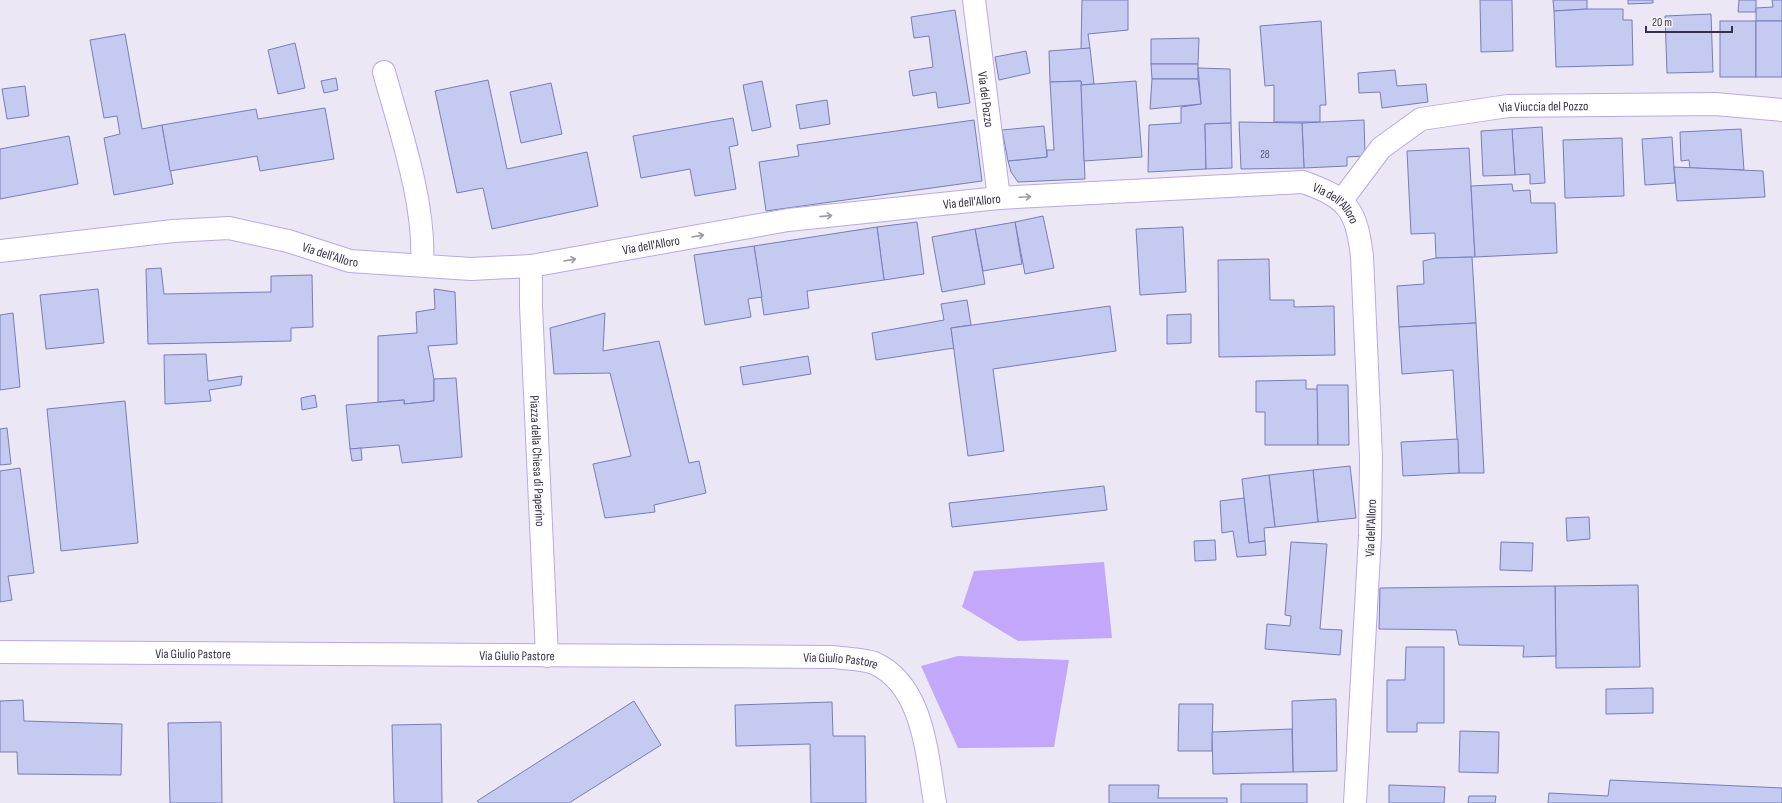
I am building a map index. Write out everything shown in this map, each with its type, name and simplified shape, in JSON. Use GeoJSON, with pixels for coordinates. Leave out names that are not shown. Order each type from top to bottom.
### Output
{"type":"FeatureCollection","features":[{"type":"Feature","properties":{"kind":"street","name":"Via del Pozzo"},"geometry":{"type":"LineString","coordinates":[[974,0],[999,198]]}},
{"type":"Feature","properties":{"kind":"street"},"geometry":{"type":"LineString","coordinates":[[384,72],[412,179],[424,246],[422,265]]}},
{"type":"Feature","properties":{"kind":"street","name":"Via Viuccia del Pozzo"},"geometry":{"type":"LineString","coordinates":[[1342,200],[1381,148],[1421,119],[1508,106],[1715,104],[1782,110]]}},
{"type":"Feature","properties":{"kind":"street","name":"Via dell'Alloro"},"geometry":{"type":"LineString","coordinates":[[0,251],[172,231],[229,228],[288,241],[350,261],[471,269],[531,266],[788,220],[999,198],[1303,182],[1327,190],[1342,200],[1350,211],[1359,231],[1362,256],[1371,457],[1370,536],[1355,803]]}},
{"type":"Feature","properties":{"kind":"street","name":"Piazza della Chiesa di Paperino"},"geometry":{"type":"LineString","coordinates":[[531,266],[531,306],[547,656]]}},
{"type":"Feature","properties":{"kind":"street","name":"Via Giulio Pastore"},"geometry":{"type":"LineString","coordinates":[[0,652],[834,657],[873,663],[894,676],[910,697],[920,721],[936,803]]}},
{"type":"Feature","properties":{"kind":"shaded area"},"geometry":{"type":"Polygon","coordinates":[[[1104,562],[1112,638],[1018,641],[962,607],[974,571],[1104,562]]]}},
{"type":"Feature","properties":{"kind":"shaded area"},"geometry":{"type":"Polygon","coordinates":[[[958,656],[1069,660],[1054,747],[958,748],[921,666],[958,656]]]}},
{"type":"Feature","properties":{"kind":"building"},"geometry":{"type":"Polygon","coordinates":[[[1082,0],[1128,0],[1128,30],[1088,34],[1090,48],[1081,49],[1082,0]]]}},
{"type":"Feature","properties":{"kind":"building"},"geometry":{"type":"Polygon","coordinates":[[[1480,0],[1512,0],[1513,51],[1481,52],[1480,0]]]}},
{"type":"Feature","properties":{"kind":"building"},"geometry":{"type":"Polygon","coordinates":[[[1553,0],[1587,0],[1587,9],[1554,11],[1553,0]]]}},
{"type":"Feature","properties":{"kind":"building"},"geometry":{"type":"Polygon","coordinates":[[[1628,0],[1653,0],[1653,3],[1628,4],[1628,0]]]}},
{"type":"Feature","properties":{"kind":"building"},"geometry":{"type":"Polygon","coordinates":[[[1739,0],[1756,0],[1756,12],[1738,12],[1739,0]]]}},
{"type":"Feature","properties":{"kind":"building"},"geometry":{"type":"Polygon","coordinates":[[[1772,0],[1782,0],[1782,21],[1756,21],[1756,8],[1773,7],[1772,0]]]}},
{"type":"Feature","properties":{"kind":"building"},"geometry":{"type":"Polygon","coordinates":[[[1623,9],[1623,20],[1632,20],[1633,65],[1556,67],[1554,11],[1623,9]]]}},
{"type":"Feature","properties":{"kind":"building"},"geometry":{"type":"Polygon","coordinates":[[[955,10],[970,103],[938,108],[936,92],[913,96],[909,71],[933,67],[929,36],[914,38],[911,17],[955,10]]]}},
{"type":"Feature","properties":{"kind":"building"},"geometry":{"type":"Polygon","coordinates":[[[1711,14],[1713,72],[1667,73],[1665,16],[1711,14]]]}},
{"type":"Feature","properties":{"kind":"building"},"geometry":{"type":"Polygon","coordinates":[[[1321,21],[1326,105],[1320,105],[1320,122],[1274,122],[1274,85],[1265,86],[1260,26],[1321,21]]]}},
{"type":"Feature","properties":{"kind":"building"},"geometry":{"type":"Polygon","coordinates":[[[1720,21],[1756,21],[1756,77],[1720,77],[1720,21]]]}},
{"type":"Feature","properties":{"kind":"building"},"geometry":{"type":"Polygon","coordinates":[[[1756,21],[1782,21],[1782,77],[1756,77],[1756,21]]]}},
{"type":"Feature","properties":{"kind":"building"},"geometry":{"type":"Polygon","coordinates":[[[125,34],[142,129],[162,125],[173,184],[114,195],[104,138],[120,134],[117,116],[104,118],[90,40],[125,34]]]}},
{"type":"Feature","properties":{"kind":"building"},"geometry":{"type":"Polygon","coordinates":[[[1199,38],[1198,64],[1151,64],[1151,39],[1199,38]]]}},
{"type":"Feature","properties":{"kind":"building"},"geometry":{"type":"Polygon","coordinates":[[[295,43],[305,88],[278,94],[268,50],[295,43]]]}},
{"type":"Feature","properties":{"kind":"building"},"geometry":{"type":"Polygon","coordinates":[[[1090,48],[1094,84],[1081,85],[1081,81],[1050,82],[1049,51],[1090,48]]]}},
{"type":"Feature","properties":{"kind":"building"},"geometry":{"type":"Polygon","coordinates":[[[1026,51],[1030,73],[999,80],[995,57],[1026,51]]]}},
{"type":"Feature","properties":{"kind":"building"},"geometry":{"type":"Polygon","coordinates":[[[1151,64],[1198,64],[1198,79],[1152,79],[1151,64]]]}},
{"type":"Feature","properties":{"kind":"building"},"geometry":{"type":"Polygon","coordinates":[[[1198,68],[1230,69],[1231,123],[1205,124],[1206,169],[1148,172],[1149,125],[1181,123],[1181,107],[1201,104],[1198,68]]]}},
{"type":"Feature","properties":{"kind":"building"},"geometry":{"type":"Polygon","coordinates":[[[1395,70],[1397,86],[1426,84],[1428,102],[1382,108],[1380,92],[1359,93],[1358,73],[1395,70]]]}},
{"type":"Feature","properties":{"kind":"building"},"geometry":{"type":"Polygon","coordinates":[[[336,78],[338,90],[324,93],[321,81],[336,78]]]}},
{"type":"Feature","properties":{"kind":"building"},"geometry":{"type":"Polygon","coordinates":[[[1152,79],[1198,79],[1201,104],[1150,109],[1152,79]]]}},
{"type":"Feature","properties":{"kind":"building"},"geometry":{"type":"Polygon","coordinates":[[[488,80],[507,169],[587,152],[598,206],[492,229],[483,188],[457,193],[435,91],[488,80]]]}},
{"type":"Feature","properties":{"kind":"building"},"geometry":{"type":"Polygon","coordinates":[[[762,81],[771,127],[752,131],[743,85],[762,81]]]}},
{"type":"Feature","properties":{"kind":"building"},"geometry":{"type":"Polygon","coordinates":[[[1081,81],[1085,179],[1018,182],[1011,172],[1008,161],[1047,157],[1047,150],[1054,150],[1050,82],[1081,81]]]}},
{"type":"Feature","properties":{"kind":"building"},"geometry":{"type":"Polygon","coordinates":[[[1136,81],[1142,157],[1084,161],[1081,85],[1136,81]]]}},
{"type":"Feature","properties":{"kind":"building"},"geometry":{"type":"Polygon","coordinates":[[[551,83],[562,134],[521,143],[510,92],[551,83]]]}},
{"type":"Feature","properties":{"kind":"building"},"geometry":{"type":"Polygon","coordinates":[[[25,86],[29,116],[7,119],[2,89],[25,86]]]}},
{"type":"Feature","properties":{"kind":"building"},"geometry":{"type":"Polygon","coordinates":[[[827,100],[830,124],[800,129],[796,105],[827,100]]]}},
{"type":"Feature","properties":{"kind":"building"},"geometry":{"type":"Polygon","coordinates":[[[325,108],[334,159],[260,171],[257,156],[170,171],[162,125],[256,109],[258,119],[325,108]]]}},
{"type":"Feature","properties":{"kind":"building"},"geometry":{"type":"Polygon","coordinates":[[[733,118],[738,145],[729,147],[736,189],[695,196],[690,169],[641,178],[633,136],[733,118]]]}},
{"type":"Feature","properties":{"kind":"building"},"geometry":{"type":"Polygon","coordinates":[[[974,120],[982,181],[766,211],[759,162],[799,156],[797,145],[974,120]]]}},
{"type":"Feature","properties":{"kind":"building"},"geometry":{"type":"Polygon","coordinates":[[[1364,120],[1365,156],[1347,157],[1347,166],[1304,168],[1302,123],[1364,120]]]}},
{"type":"Feature","properties":{"kind":"building"},"geometry":{"type":"Polygon","coordinates":[[[1239,122],[1302,123],[1304,168],[1241,169],[1239,122]]]}},
{"type":"Feature","properties":{"kind":"building"},"geometry":{"type":"Polygon","coordinates":[[[1231,123],[1232,168],[1206,169],[1205,124],[1231,123]]]}},
{"type":"Feature","properties":{"kind":"building"},"geometry":{"type":"Polygon","coordinates":[[[1044,126],[1047,157],[1008,161],[1002,130],[1044,126]]]}},
{"type":"Feature","properties":{"kind":"building"},"geometry":{"type":"Polygon","coordinates":[[[1542,127],[1545,183],[1530,184],[1530,174],[1515,175],[1512,129],[1542,127]]]}},
{"type":"Feature","properties":{"kind":"building"},"geometry":{"type":"Polygon","coordinates":[[[1512,129],[1515,175],[1483,176],[1481,131],[1512,129]]]}},
{"type":"Feature","properties":{"kind":"building"},"geometry":{"type":"Polygon","coordinates":[[[1741,129],[1744,170],[1690,168],[1689,160],[1681,161],[1680,132],[1741,129]]]}},
{"type":"Feature","properties":{"kind":"building"},"geometry":{"type":"Polygon","coordinates":[[[69,136],[78,184],[0,199],[0,149],[69,136]]]}},
{"type":"Feature","properties":{"kind":"building"},"geometry":{"type":"Polygon","coordinates":[[[1672,137],[1675,183],[1645,185],[1642,139],[1672,137]]]}},
{"type":"Feature","properties":{"kind":"building"},"geometry":{"type":"Polygon","coordinates":[[[1622,138],[1624,196],[1565,198],[1563,140],[1622,138]]]}},
{"type":"Feature","properties":{"kind":"building"},"geometry":{"type":"Polygon","coordinates":[[[1469,148],[1475,257],[1436,258],[1435,233],[1411,234],[1407,151],[1469,148]]]}},
{"type":"Feature","properties":{"kind":"building"},"geometry":{"type":"Polygon","coordinates":[[[1674,167],[1763,171],[1765,197],[1677,201],[1674,167]]]}},
{"type":"Feature","properties":{"kind":"building"},"geometry":{"type":"Polygon","coordinates":[[[1512,184],[1513,191],[1530,190],[1531,203],[1555,203],[1557,253],[1475,257],[1471,186],[1512,184]]]}},
{"type":"Feature","properties":{"kind":"building"},"geometry":{"type":"Polygon","coordinates":[[[1043,216],[1054,268],[1025,274],[1015,222],[1043,216]]]}},
{"type":"Feature","properties":{"kind":"building"},"geometry":{"type":"Polygon","coordinates":[[[917,222],[924,274],[884,280],[877,227],[917,222]]]}},
{"type":"Feature","properties":{"kind":"building"},"geometry":{"type":"Polygon","coordinates":[[[1015,222],[1022,264],[983,271],[975,229],[1015,222]]]}},
{"type":"Feature","properties":{"kind":"building"},"geometry":{"type":"Polygon","coordinates":[[[877,227],[884,280],[807,291],[809,308],[764,315],[754,246],[877,227]]]}},
{"type":"Feature","properties":{"kind":"building"},"geometry":{"type":"Polygon","coordinates":[[[1183,227],[1186,292],[1140,295],[1136,229],[1183,227]]]}},
{"type":"Feature","properties":{"kind":"building"},"geometry":{"type":"Polygon","coordinates":[[[975,229],[985,284],[942,292],[932,237],[975,229]]]}},
{"type":"Feature","properties":{"kind":"building"},"geometry":{"type":"Polygon","coordinates":[[[754,246],[762,297],[748,299],[751,317],[705,325],[694,255],[754,246]]]}},
{"type":"Feature","properties":{"kind":"building"},"geometry":{"type":"Polygon","coordinates":[[[1472,257],[1476,323],[1399,327],[1397,286],[1424,284],[1423,261],[1436,258],[1472,257]]]}},
{"type":"Feature","properties":{"kind":"building"},"geometry":{"type":"Polygon","coordinates":[[[1269,259],[1270,300],[1294,300],[1294,307],[1334,306],[1335,355],[1219,357],[1218,260],[1269,259]]]}},
{"type":"Feature","properties":{"kind":"building"},"geometry":{"type":"Polygon","coordinates":[[[161,268],[164,294],[271,292],[271,276],[312,275],[313,327],[291,328],[291,341],[148,344],[146,269],[161,268]]]}},
{"type":"Feature","properties":{"kind":"building"},"geometry":{"type":"Polygon","coordinates":[[[98,289],[104,343],[46,349],[40,295],[98,289]]]}},
{"type":"Feature","properties":{"kind":"building"},"geometry":{"type":"Polygon","coordinates":[[[434,289],[455,292],[457,344],[428,346],[434,379],[434,401],[404,404],[404,400],[378,402],[378,336],[417,333],[416,312],[435,309],[434,289]]]}},
{"type":"Feature","properties":{"kind":"building"},"geometry":{"type":"Polygon","coordinates":[[[967,300],[971,325],[951,328],[954,348],[876,360],[872,333],[944,320],[941,304],[967,300]]]}},
{"type":"Feature","properties":{"kind":"building"},"geometry":{"type":"Polygon","coordinates":[[[1110,306],[1116,351],[993,369],[1004,451],[968,456],[951,328],[1110,306]]]}},
{"type":"Feature","properties":{"kind":"building"},"geometry":{"type":"Polygon","coordinates":[[[13,313],[20,387],[0,390],[0,315],[13,313]]]}},
{"type":"Feature","properties":{"kind":"building"},"geometry":{"type":"Polygon","coordinates":[[[605,313],[603,351],[659,341],[689,463],[699,461],[706,493],[654,505],[655,512],[605,518],[593,464],[631,456],[610,373],[554,374],[550,328],[605,313]]]}},
{"type":"Feature","properties":{"kind":"building"},"geometry":{"type":"Polygon","coordinates":[[[1191,314],[1191,343],[1167,344],[1167,315],[1191,314]]]}},
{"type":"Feature","properties":{"kind":"building"},"geometry":{"type":"Polygon","coordinates":[[[1476,323],[1484,473],[1459,473],[1453,370],[1402,374],[1399,327],[1476,323]]]}},
{"type":"Feature","properties":{"kind":"building"},"geometry":{"type":"Polygon","coordinates":[[[206,354],[208,381],[242,376],[241,385],[209,390],[211,401],[165,404],[164,355],[206,354]]]}},
{"type":"Feature","properties":{"kind":"building"},"geometry":{"type":"Polygon","coordinates":[[[808,356],[811,374],[743,385],[740,367],[808,356]]]}},
{"type":"Feature","properties":{"kind":"building"},"geometry":{"type":"Polygon","coordinates":[[[456,378],[462,457],[402,463],[399,445],[350,449],[346,405],[404,400],[404,404],[434,401],[434,379],[456,378]]]}},
{"type":"Feature","properties":{"kind":"building"},"geometry":{"type":"Polygon","coordinates":[[[1306,380],[1306,389],[1318,389],[1318,445],[1265,445],[1265,412],[1256,412],[1256,381],[1306,380]]]}},
{"type":"Feature","properties":{"kind":"building"},"geometry":{"type":"Polygon","coordinates":[[[1317,385],[1348,385],[1349,445],[1318,445],[1317,385]]]}},
{"type":"Feature","properties":{"kind":"building"},"geometry":{"type":"Polygon","coordinates":[[[315,395],[317,407],[302,410],[301,398],[315,395]]]}},
{"type":"Feature","properties":{"kind":"building"},"geometry":{"type":"Polygon","coordinates":[[[125,401],[138,543],[61,551],[47,409],[125,401]]]}},
{"type":"Feature","properties":{"kind":"building"},"geometry":{"type":"Polygon","coordinates":[[[7,428],[11,464],[0,465],[0,429],[7,428]]]}},
{"type":"Feature","properties":{"kind":"building"},"geometry":{"type":"Polygon","coordinates":[[[1458,439],[1459,473],[1403,476],[1401,442],[1458,439]]]}},
{"type":"Feature","properties":{"kind":"building"},"geometry":{"type":"Polygon","coordinates":[[[361,448],[362,460],[352,461],[350,449],[361,448]]]}},
{"type":"Feature","properties":{"kind":"building"},"geometry":{"type":"Polygon","coordinates":[[[1350,466],[1356,518],[1318,522],[1313,470],[1350,466]]]}},
{"type":"Feature","properties":{"kind":"building"},"geometry":{"type":"Polygon","coordinates":[[[20,468],[34,573],[8,576],[12,600],[0,602],[0,471],[20,468]]]}},
{"type":"Feature","properties":{"kind":"building"},"geometry":{"type":"Polygon","coordinates":[[[1313,470],[1318,522],[1275,527],[1269,475],[1313,470]]]}},
{"type":"Feature","properties":{"kind":"building"},"geometry":{"type":"Polygon","coordinates":[[[1269,475],[1275,527],[1264,528],[1265,541],[1249,543],[1242,479],[1269,475]]]}},
{"type":"Feature","properties":{"kind":"building"},"geometry":{"type":"Polygon","coordinates":[[[1104,486],[1107,510],[952,527],[949,503],[1104,486]]]}},
{"type":"Feature","properties":{"kind":"building"},"geometry":{"type":"Polygon","coordinates":[[[1244,498],[1249,543],[1265,541],[1266,555],[1237,557],[1233,531],[1222,533],[1220,501],[1244,498]]]}},
{"type":"Feature","properties":{"kind":"building"},"geometry":{"type":"Polygon","coordinates":[[[1589,517],[1590,539],[1567,541],[1566,518],[1589,517]]]}},
{"type":"Feature","properties":{"kind":"building"},"geometry":{"type":"Polygon","coordinates":[[[1215,540],[1216,560],[1195,561],[1194,541],[1215,540]]]}},
{"type":"Feature","properties":{"kind":"building"},"geometry":{"type":"Polygon","coordinates":[[[1291,542],[1327,544],[1320,629],[1342,630],[1340,655],[1265,649],[1267,624],[1290,626],[1291,616],[1285,615],[1291,542]]]}},
{"type":"Feature","properties":{"kind":"building"},"geometry":{"type":"Polygon","coordinates":[[[1501,542],[1533,543],[1532,571],[1500,570],[1501,542]]]}},
{"type":"Feature","properties":{"kind":"building"},"geometry":{"type":"Polygon","coordinates":[[[1638,585],[1640,667],[1556,668],[1555,586],[1638,585]]]}},
{"type":"Feature","properties":{"kind":"building"},"geometry":{"type":"Polygon","coordinates":[[[1555,586],[1556,656],[1523,657],[1524,646],[1459,645],[1456,630],[1379,629],[1380,588],[1555,586]]]}},
{"type":"Feature","properties":{"kind":"building"},"geometry":{"type":"Polygon","coordinates":[[[1406,647],[1444,647],[1444,723],[1417,723],[1417,732],[1387,732],[1387,680],[1405,680],[1406,647]]]}},
{"type":"Feature","properties":{"kind":"building"},"geometry":{"type":"Polygon","coordinates":[[[1653,688],[1653,713],[1606,714],[1606,689],[1653,688]]]}},
{"type":"Feature","properties":{"kind":"building"},"geometry":{"type":"Polygon","coordinates":[[[1336,699],[1337,771],[1293,772],[1292,701],[1336,699]]]}},
{"type":"Feature","properties":{"kind":"building"},"geometry":{"type":"Polygon","coordinates":[[[23,700],[24,721],[122,724],[121,775],[18,774],[17,752],[0,752],[0,701],[23,700]]]}},
{"type":"Feature","properties":{"kind":"building"},"geometry":{"type":"Polygon","coordinates":[[[634,701],[661,745],[569,803],[479,803],[477,801],[634,701]]]}},
{"type":"Feature","properties":{"kind":"building"},"geometry":{"type":"Polygon","coordinates":[[[832,702],[833,736],[865,736],[866,803],[811,803],[810,744],[736,746],[735,705],[832,702]]]}},
{"type":"Feature","properties":{"kind":"building"},"geometry":{"type":"Polygon","coordinates":[[[1179,704],[1213,704],[1212,751],[1178,751],[1179,704]]]}},
{"type":"Feature","properties":{"kind":"building"},"geometry":{"type":"Polygon","coordinates":[[[221,722],[222,803],[170,803],[168,723],[221,722]]]}},
{"type":"Feature","properties":{"kind":"building"},"geometry":{"type":"Polygon","coordinates":[[[441,724],[442,803],[394,803],[392,725],[441,724]]]}},
{"type":"Feature","properties":{"kind":"building"},"geometry":{"type":"Polygon","coordinates":[[[1292,729],[1293,772],[1213,774],[1212,732],[1292,729]]]}},
{"type":"Feature","properties":{"kind":"building"},"geometry":{"type":"Polygon","coordinates":[[[1460,731],[1499,732],[1498,773],[1459,772],[1460,731]]]}},
{"type":"Feature","properties":{"kind":"building"},"geometry":{"type":"Polygon","coordinates":[[[1610,780],[1782,788],[1782,803],[1548,803],[1549,793],[1608,796],[1610,780]]]}},
{"type":"Feature","properties":{"kind":"building"},"geometry":{"type":"Polygon","coordinates":[[[1241,784],[1307,784],[1307,803],[1241,803],[1241,784]]]}},
{"type":"Feature","properties":{"kind":"building"},"geometry":{"type":"Polygon","coordinates":[[[1109,785],[1159,785],[1158,798],[1227,798],[1227,803],[1109,803],[1109,785]]]}},
{"type":"Feature","properties":{"kind":"building"},"geometry":{"type":"Polygon","coordinates":[[[1389,785],[1445,787],[1444,803],[1389,803],[1389,785]]]}},
{"type":"Feature","properties":{"kind":"building"},"geometry":{"type":"Polygon","coordinates":[[[1469,796],[1496,796],[1495,803],[1468,803],[1469,796]]]}}]}
